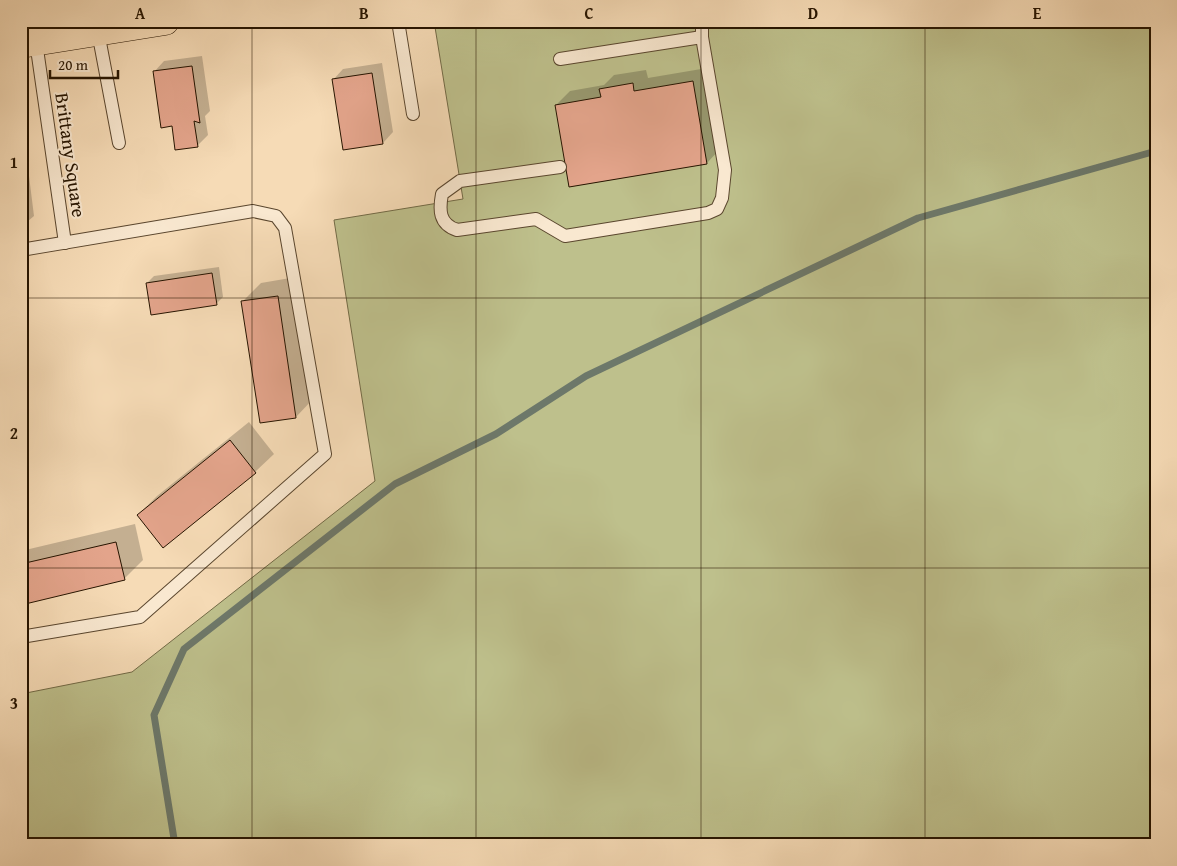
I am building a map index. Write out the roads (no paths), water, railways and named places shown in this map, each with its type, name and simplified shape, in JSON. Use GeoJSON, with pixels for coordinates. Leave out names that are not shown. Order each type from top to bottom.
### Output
{"type":"FeatureCollection","features":[{"type":"Feature","properties":{"kind":"main road"},"geometry":{"type":"LineString","coordinates":[[28,43],[165,21]]}},
{"type":"Feature","properties":{"kind":"lane"},"geometry":{"type":"LineString","coordinates":[[398,21],[413,114]]}},
{"type":"Feature","properties":{"kind":"lane"},"geometry":{"type":"LineString","coordinates":[[560,59],[700,26],[726,170],[722,198],[717,209],[708,214],[565,236],[536,219],[457,230],[448,227],[442,218],[440,206],[442,194],[460,181],[560,167]]}},
{"type":"Feature","properties":{"kind":"lane"},"geometry":{"type":"LineString","coordinates":[[98,32],[119,143]]}},
{"type":"Feature","properties":{"kind":"lane","name":"Brittany Square"},"geometry":{"type":"LineString","coordinates":[[28,43],[65,244]]}},
{"type":"Feature","properties":{"kind":"lane"},"geometry":{"type":"LineString","coordinates":[[21,250],[65,244],[253,210],[276,216],[285,228],[324,454],[140,617],[21,637]]}},
{"type":"Feature","properties":{"kind":"waterway"},"geometry":{"type":"LineString","coordinates":[[175,845],[154,715],[184,649],[395,484],[496,434],[586,376],[918,218],[1156,151]]}}]}
